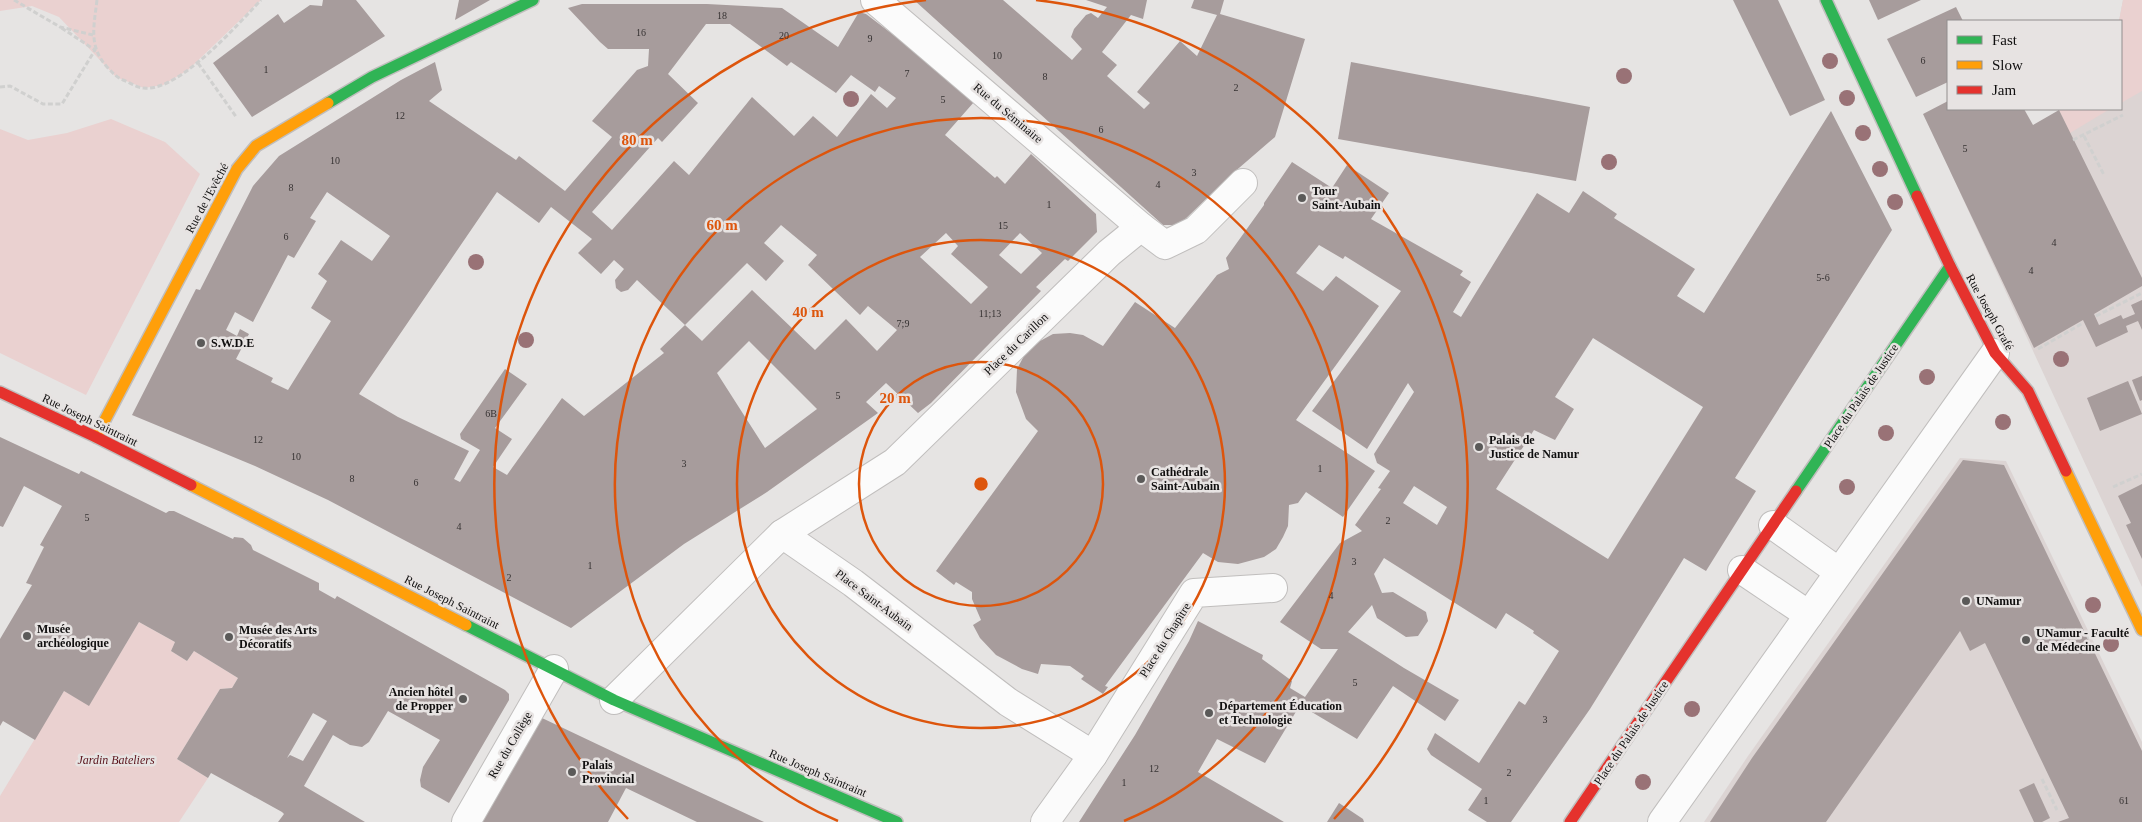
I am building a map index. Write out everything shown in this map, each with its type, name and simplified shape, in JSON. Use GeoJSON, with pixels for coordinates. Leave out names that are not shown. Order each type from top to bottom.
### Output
{"type":"FeatureCollection","features":[{"type":"Feature","properties":{"kind":"street","name":"Rue de l'Evêché"},"geometry":{"type":"LineString","coordinates":[[96,437],[237,169],[256,146],[372,77],[533,0]]}},
{"type":"Feature","properties":{"kind":"street","name":"Rue du Séminaire"},"geometry":{"type":"LineString","coordinates":[[875,0],[1141,226]]}},
{"type":"Feature","properties":{"kind":"street","name":"Rue Joseph Grafé"},"geometry":{"type":"LineString","coordinates":[[1826,0],[1950,266],[2001,360],[2028,391],[2142,630]]}},
{"type":"Feature","properties":{"kind":"street"},"geometry":{"type":"LineString","coordinates":[[1141,226],[1165,245],[1196,230],[1244,183]]}},
{"type":"Feature","properties":{"kind":"street","name":"Place du Carillon"},"geometry":{"type":"LineString","coordinates":[[782,534],[895,462],[1109,252],[1141,226]]}},
{"type":"Feature","properties":{"kind":"street","name":"Place du Palais de Justice"},"geometry":{"type":"LineString","coordinates":[[1570,822],[1950,266]]}},
{"type":"Feature","properties":{"kind":"street"},"geometry":{"type":"LineString","coordinates":[[1662,822],[1839,572],[2001,360]]}},
{"type":"Feature","properties":{"kind":"street","name":"Rue Joseph Saintraint"},"geometry":{"type":"LineString","coordinates":[[0,392],[96,437],[614,700],[897,822]]}},
{"type":"Feature","properties":{"kind":"street"},"geometry":{"type":"LineString","coordinates":[[1773,525],[1839,572]]}},
{"type":"Feature","properties":{"kind":"street"},"geometry":{"type":"LineString","coordinates":[[614,700],[782,534]]}},
{"type":"Feature","properties":{"kind":"street","name":"Place Saint-Aubain"},"geometry":{"type":"LineString","coordinates":[[782,534],[853,583],[1008,702],[1093,754]]}},
{"type":"Feature","properties":{"kind":"street"},"geometry":{"type":"LineString","coordinates":[[1742,570],[1809,615]]}},
{"type":"Feature","properties":{"kind":"street","name":"Place du Chapître"},"geometry":{"type":"LineString","coordinates":[[1093,754],[1194,593],[1273,588]]}},
{"type":"Feature","properties":{"kind":"street","name":"Rue du Collège"},"geometry":{"type":"LineString","coordinates":[[466,822],[554,669]]}},
{"type":"Feature","properties":{"kind":"street"},"geometry":{"type":"LineString","coordinates":[[1045,822],[1093,754]]}},
{"type":"Feature","properties":{"kind":"path"},"geometry":{"type":"LineString","coordinates":[[14,0],[95,50]]}},
{"type":"Feature","properties":{"kind":"path"},"geometry":{"type":"LineString","coordinates":[[97,0],[93,35],[95,50],[102,62],[116,77],[144,88],[163,85],[198,63],[261,0]]}},
{"type":"Feature","properties":{"kind":"path"},"geometry":{"type":"LineString","coordinates":[[60,27],[93,35]]}},
{"type":"Feature","properties":{"kind":"path"},"geometry":{"type":"LineString","coordinates":[[0,87],[10,86],[43,104],[62,104],[95,50]]}},
{"type":"Feature","properties":{"kind":"path"},"geometry":{"type":"LineString","coordinates":[[198,63],[256,146]]}},
{"type":"Feature","properties":{"kind":"path"},"geometry":{"type":"LineString","coordinates":[[2073,140],[2123,115]]}},
{"type":"Feature","properties":{"kind":"path"},"geometry":{"type":"LineString","coordinates":[[2084,135],[2104,175]]}},
{"type":"Feature","properties":{"kind":"path"},"geometry":{"type":"LineString","coordinates":[[2096,316],[2142,292]]}},
{"type":"Feature","properties":{"kind":"path"},"geometry":{"type":"LineString","coordinates":[[2001,360],[2083,323]]}},
{"type":"Feature","properties":{"kind":"path"},"geometry":{"type":"LineString","coordinates":[[2042,779],[2057,810]]}},
{"type":"Feature","properties":{"kind":"shaded area"},"geometry":{"type":"Polygon","coordinates":[[[2123,0],[2142,0],[2142,587],[1950,171],[2061,110],[2122,110],[2122,20],[2119,20],[2123,0]]]}},
{"type":"Feature","properties":{"kind":"shaded area","name":"UNamur"},"geometry":{"type":"Polygon","coordinates":[[[1960,458],[2006,461],[2142,742],[2142,822],[1704,822],[1748,756],[1960,458]]]}},
{"type":"Feature","properties":{"kind":"green space"},"geometry":{"type":"Polygon","coordinates":[[[0,0],[261,0],[188,70],[163,85],[144,88],[116,77],[59,17],[32,6],[0,11],[0,0]]]}},
{"type":"Feature","properties":{"kind":"green space"},"geometry":{"type":"Polygon","coordinates":[[[2123,0],[2142,0],[2142,91],[2122,102],[2122,20],[2119,20],[2123,0]]]}},
{"type":"Feature","properties":{"kind":"green space"},"geometry":{"type":"Polygon","coordinates":[[[2059,110],[2108,110],[2070,133],[2059,110]]]}},
{"type":"Feature","properties":{"kind":"green space"},"geometry":{"type":"Polygon","coordinates":[[[111,119],[165,142],[200,174],[86,395],[0,353],[0,129],[28,140],[67,133],[111,119]]]}},
{"type":"Feature","properties":{"kind":"green space","name":"Jardin Bateliers"},"geometry":{"type":"Polygon","coordinates":[[[139,622],[175,642],[171,651],[187,661],[194,651],[238,678],[232,688],[220,689],[177,759],[208,778],[179,822],[0,822],[0,796],[64,691],[89,705],[139,622]]]}},
{"type":"Feature","properties":{"kind":"building"},"geometry":{"type":"Polygon","coordinates":[[[323,0],[356,0],[385,36],[252,117],[213,63],[278,14],[284,23],[310,5],[322,6],[323,0]]]}},
{"type":"Feature","properties":{"kind":"building"},"geometry":{"type":"Polygon","coordinates":[[[459,0],[490,0],[455,20],[459,0]]]}},
{"type":"Feature","properties":{"kind":"building"},"geometry":{"type":"Polygon","coordinates":[[[914,0],[1003,0],[1072,60],[1082,49],[1071,37],[1074,29],[1086,15],[1091,13],[1098,18],[1107,7],[1086,0],[1147,0],[1143,19],[1131,15],[1102,52],[1117,65],[1107,76],[1144,109],[1150,103],[1137,92],[1180,41],[1197,56],[1217,15],[1191,8],[1194,0],[1224,0],[1220,14],[1305,39],[1275,137],[1232,174],[1179,225],[1163,225],[914,0]]]}},
{"type":"Feature","properties":{"kind":"building"},"geometry":{"type":"Polygon","coordinates":[[[1733,0],[1778,0],[1825,100],[1790,116],[1733,0]]]}},
{"type":"Feature","properties":{"kind":"building"},"geometry":{"type":"Polygon","coordinates":[[[1869,0],[1921,0],[1878,20],[1869,0]]]}},
{"type":"Feature","properties":{"kind":"building"},"geometry":{"type":"Polygon","coordinates":[[[582,4],[707,4],[782,8],[838,47],[859,12],[866,14],[933,65],[974,102],[945,135],[995,178],[997,176],[1005,184],[1031,154],[1096,214],[1097,232],[1068,261],[1065,259],[1036,287],[1041,291],[931,403],[918,413],[886,383],[866,402],[878,413],[767,492],[684,544],[571,628],[328,500],[255,466],[132,415],[196,289],[200,290],[253,186],[279,156],[401,80],[435,62],[442,90],[429,101],[516,160],[519,156],[565,191],[612,137],[592,121],[637,70],[648,66],[649,49],[608,49],[568,8],[582,4]],[[706,24],[668,74],[698,103],[662,142],[658,138],[592,212],[612,230],[674,161],[689,175],[752,97],[794,136],[813,116],[837,137],[871,94],[887,108],[896,98],[879,86],[875,92],[851,75],[836,93],[791,62],[787,66],[730,24],[706,24]],[[327,192],[310,218],[316,221],[294,258],[288,255],[253,322],[235,312],[226,330],[237,336],[240,329],[249,334],[236,359],[273,378],[271,382],[288,390],[331,321],[311,308],[327,281],[318,274],[341,240],[372,261],[390,236],[327,192]],[[497,192],[359,394],[398,417],[469,451],[454,479],[460,482],[480,450],[461,439],[460,434],[505,369],[527,384],[495,428],[512,439],[493,467],[507,475],[562,398],[584,416],[664,353],[660,349],[685,325],[637,280],[628,290],[621,292],[616,288],[615,280],[624,269],[614,260],[601,274],[578,253],[592,239],[551,207],[539,223],[497,192]],[[781,225],[764,243],[784,261],[766,281],[747,263],[685,325],[702,341],[752,290],[815,350],[846,319],[877,351],[897,330],[868,306],[860,315],[808,265],[817,255],[781,225]],[[946,233],[920,257],[971,304],[988,287],[951,254],[958,246],[946,233]],[[1020,233],[999,255],[1021,274],[1042,253],[1020,233]],[[749,341],[717,373],[765,448],[817,409],[749,341]]]}},
{"type":"Feature","properties":{"kind":"building"},"geometry":{"type":"Polygon","coordinates":[[[1956,7],[1962,20],[1947,20],[1947,82],[1916,97],[1887,39],[1956,7]]]}},
{"type":"Feature","properties":{"kind":"building"},"geometry":{"type":"Polygon","coordinates":[[[1351,62],[1590,107],[1576,181],[1338,139],[1351,62]]]}},
{"type":"Feature","properties":{"kind":"building"},"geometry":{"type":"Polygon","coordinates":[[[1947,102],[1947,110],[2025,110],[2033,125],[2059,110],[2142,278],[2142,286],[2094,314],[2099,325],[2121,315],[2123,319],[2135,314],[2131,305],[2142,300],[2142,330],[2138,321],[2126,326],[2128,332],[2096,347],[2083,320],[2034,348],[1923,114],[1947,102]]]}},
{"type":"Feature","properties":{"kind":"building"},"geometry":{"type":"Polygon","coordinates":[[[1831,111],[1892,230],[1735,478],[1756,491],[1706,571],[1684,558],[1590,709],[1511,822],[1487,822],[1468,810],[1482,789],[1431,755],[1427,749],[1435,733],[1479,763],[1519,701],[1525,705],[1559,651],[1533,633],[1534,631],[1506,613],[1496,629],[1384,558],[1374,574],[1382,593],[1393,592],[1426,612],[1428,621],[1418,636],[1406,637],[1377,618],[1372,605],[1348,632],[1459,700],[1445,721],[1393,686],[1357,739],[1300,705],[1265,763],[1217,739],[1198,772],[1284,822],[1079,822],[1135,735],[1189,641],[1198,621],[1263,655],[1262,659],[1292,681],[1290,688],[1305,697],[1338,649],[1321,649],[1280,622],[1340,543],[1362,531],[1355,525],[1381,489],[1378,488],[1390,471],[1377,463],[1374,454],[1414,392],[1408,383],[1367,449],[1312,411],[1401,291],[1345,256],[1343,259],[1319,245],[1296,273],[1323,291],[1336,276],[1379,306],[1296,420],[1375,471],[1343,517],[1306,492],[1298,503],[1289,505],[1288,526],[1283,537],[1276,549],[1264,557],[1238,564],[1218,562],[1203,553],[1105,686],[1108,687],[1103,694],[1081,679],[1084,676],[1070,666],[1041,664],[1038,674],[1022,669],[996,655],[980,638],[973,625],[981,620],[972,599],[972,592],[956,582],[954,585],[936,571],[1038,431],[1026,419],[1016,392],[1017,369],[1025,354],[1040,341],[1053,334],[1070,333],[1083,335],[1103,346],[1135,302],[1175,328],[1217,275],[1229,269],[1226,258],[1292,162],[1332,188],[1347,165],[1389,193],[1371,219],[1463,271],[1460,275],[1471,282],[1453,312],[1461,317],[1537,193],[1569,213],[1583,191],[1617,214],[1614,218],[1695,269],[1677,296],[1704,313],[1831,111]],[[1593,338],[1555,397],[1574,409],[1555,440],[1534,430],[1496,489],[1608,559],[1703,407],[1593,338]],[[1414,486],[1403,503],[1437,525],[1447,507],[1414,486]]]}},
{"type":"Feature","properties":{"kind":"building"},"geometry":{"type":"Polygon","coordinates":[[[2142,376],[2142,400],[2140,401],[2132,380],[2142,376]]]}},
{"type":"Feature","properties":{"kind":"building"},"geometry":{"type":"Polygon","coordinates":[[[2128,381],[2142,414],[2100,431],[2087,398],[2128,381]]]}},
{"type":"Feature","properties":{"kind":"building"},"geometry":{"type":"Polygon","coordinates":[[[0,437],[79,474],[81,471],[166,513],[174,511],[233,539],[234,537],[243,538],[251,545],[253,550],[319,583],[319,590],[335,599],[337,596],[505,690],[509,694],[509,700],[449,803],[421,787],[420,780],[423,767],[440,740],[388,711],[369,742],[362,747],[350,745],[333,735],[304,786],[365,822],[278,822],[284,814],[282,812],[211,773],[208,778],[177,759],[220,689],[232,688],[238,678],[194,651],[187,661],[171,651],[175,642],[139,622],[89,706],[64,691],[35,740],[3,721],[0,726],[0,639],[32,585],[26,583],[44,547],[40,545],[62,506],[24,486],[3,527],[0,526],[0,437]],[[313,713],[287,758],[290,755],[303,761],[327,721],[313,713]]]}},
{"type":"Feature","properties":{"kind":"building","name":"UNamur"},"geometry":{"type":"Polygon","coordinates":[[[1963,460],[2004,465],[2142,751],[2142,822],[2058,822],[2069,818],[1985,643],[1970,651],[1960,631],[1826,822],[1710,822],[1752,758],[1963,460]]]}},
{"type":"Feature","properties":{"kind":"building"},"geometry":{"type":"Polygon","coordinates":[[[2142,484],[2142,559],[2126,525],[2131,523],[2118,496],[2142,484]]]}},
{"type":"Feature","properties":{"kind":"building","name":"Palais Provincial"},"geometry":{"type":"Polygon","coordinates":[[[542,718],[764,822],[697,822],[626,788],[608,822],[480,822],[542,718]]]}},
{"type":"Feature","properties":{"kind":"building"},"geometry":{"type":"Polygon","coordinates":[[[2034,783],[2050,818],[2042,822],[2034,822],[2019,790],[2034,783]]]}},
{"type":"Feature","properties":{"kind":"building"},"geometry":{"type":"Polygon","coordinates":[[[1339,803],[1363,819],[1364,822],[1327,822],[1339,803]]]}},
{"type":"Feature","properties":{"kind":"traffic: fast"},"geometry":{"type":"LineString","coordinates":[[328,103],[372,77],[533,0]]}},
{"type":"Feature","properties":{"kind":"traffic: fast"},"geometry":{"type":"LineString","coordinates":[[1826,0],[1917,196]]}},
{"type":"Feature","properties":{"kind":"traffic: fast"},"geometry":{"type":"LineString","coordinates":[[1796,491],[1950,266]]}},
{"type":"Feature","properties":{"kind":"traffic: fast"},"geometry":{"type":"LineString","coordinates":[[466,625],[614,700],[897,822]]}},
{"type":"Feature","properties":{"kind":"traffic: slow"},"geometry":{"type":"LineString","coordinates":[[96,437],[237,169],[256,146],[328,103]]}},
{"type":"Feature","properties":{"kind":"traffic: slow"},"geometry":{"type":"LineString","coordinates":[[2066,471],[2142,630]]}},
{"type":"Feature","properties":{"kind":"traffic: slow"},"geometry":{"type":"LineString","coordinates":[[191,485],[466,625]]}},
{"type":"Feature","properties":{"kind":"traffic: jam"},"geometry":{"type":"LineString","coordinates":[[1917,196],[1950,266],[1995,353],[2028,391],[2066,471]]}},
{"type":"Feature","properties":{"kind":"traffic: jam"},"geometry":{"type":"LineString","coordinates":[[0,392],[96,437],[191,485]]}},
{"type":"Feature","properties":{"kind":"traffic: jam"},"geometry":{"type":"LineString","coordinates":[[1570,822],[1796,491]]}},
{"type":"Feature","properties":{"kind":"place","name":"Tour Saint-Aubain"},"geometry":{"type":"Point","coordinates":[1302,198]}},
{"type":"Feature","properties":{"kind":"place","name":"S.W.D.E"},"geometry":{"type":"Point","coordinates":[201,343]}},
{"type":"Feature","properties":{"kind":"place","name":"Palais de Justice de Namur"},"geometry":{"type":"Point","coordinates":[1479,447]}},
{"type":"Feature","properties":{"kind":"place","name":"Cathédrale Saint-Aubain"},"geometry":{"type":"Point","coordinates":[1141,479]}},
{"type":"Feature","properties":{"kind":"place","name":"UNamur"},"geometry":{"type":"Point","coordinates":[1966,601]}},
{"type":"Feature","properties":{"kind":"place","name":"Musée archéologique"},"geometry":{"type":"Point","coordinates":[27,636]}},
{"type":"Feature","properties":{"kind":"place","name":"Musée des Arts Décoratifs"},"geometry":{"type":"Point","coordinates":[229,637]}},
{"type":"Feature","properties":{"kind":"place","name":"UNamur - Faculté de Médecine"},"geometry":{"type":"Point","coordinates":[2026,640]}},
{"type":"Feature","properties":{"kind":"place","name":"Ancien hôtel de Propper"},"geometry":{"type":"Point","coordinates":[463,699]}},
{"type":"Feature","properties":{"kind":"place","name":"Département Éducation et Technologie"},"geometry":{"type":"Point","coordinates":[1209,713]}},
{"type":"Feature","properties":{"kind":"place","name":"Palais Provincial"},"geometry":{"type":"Point","coordinates":[572,772]}}]}
